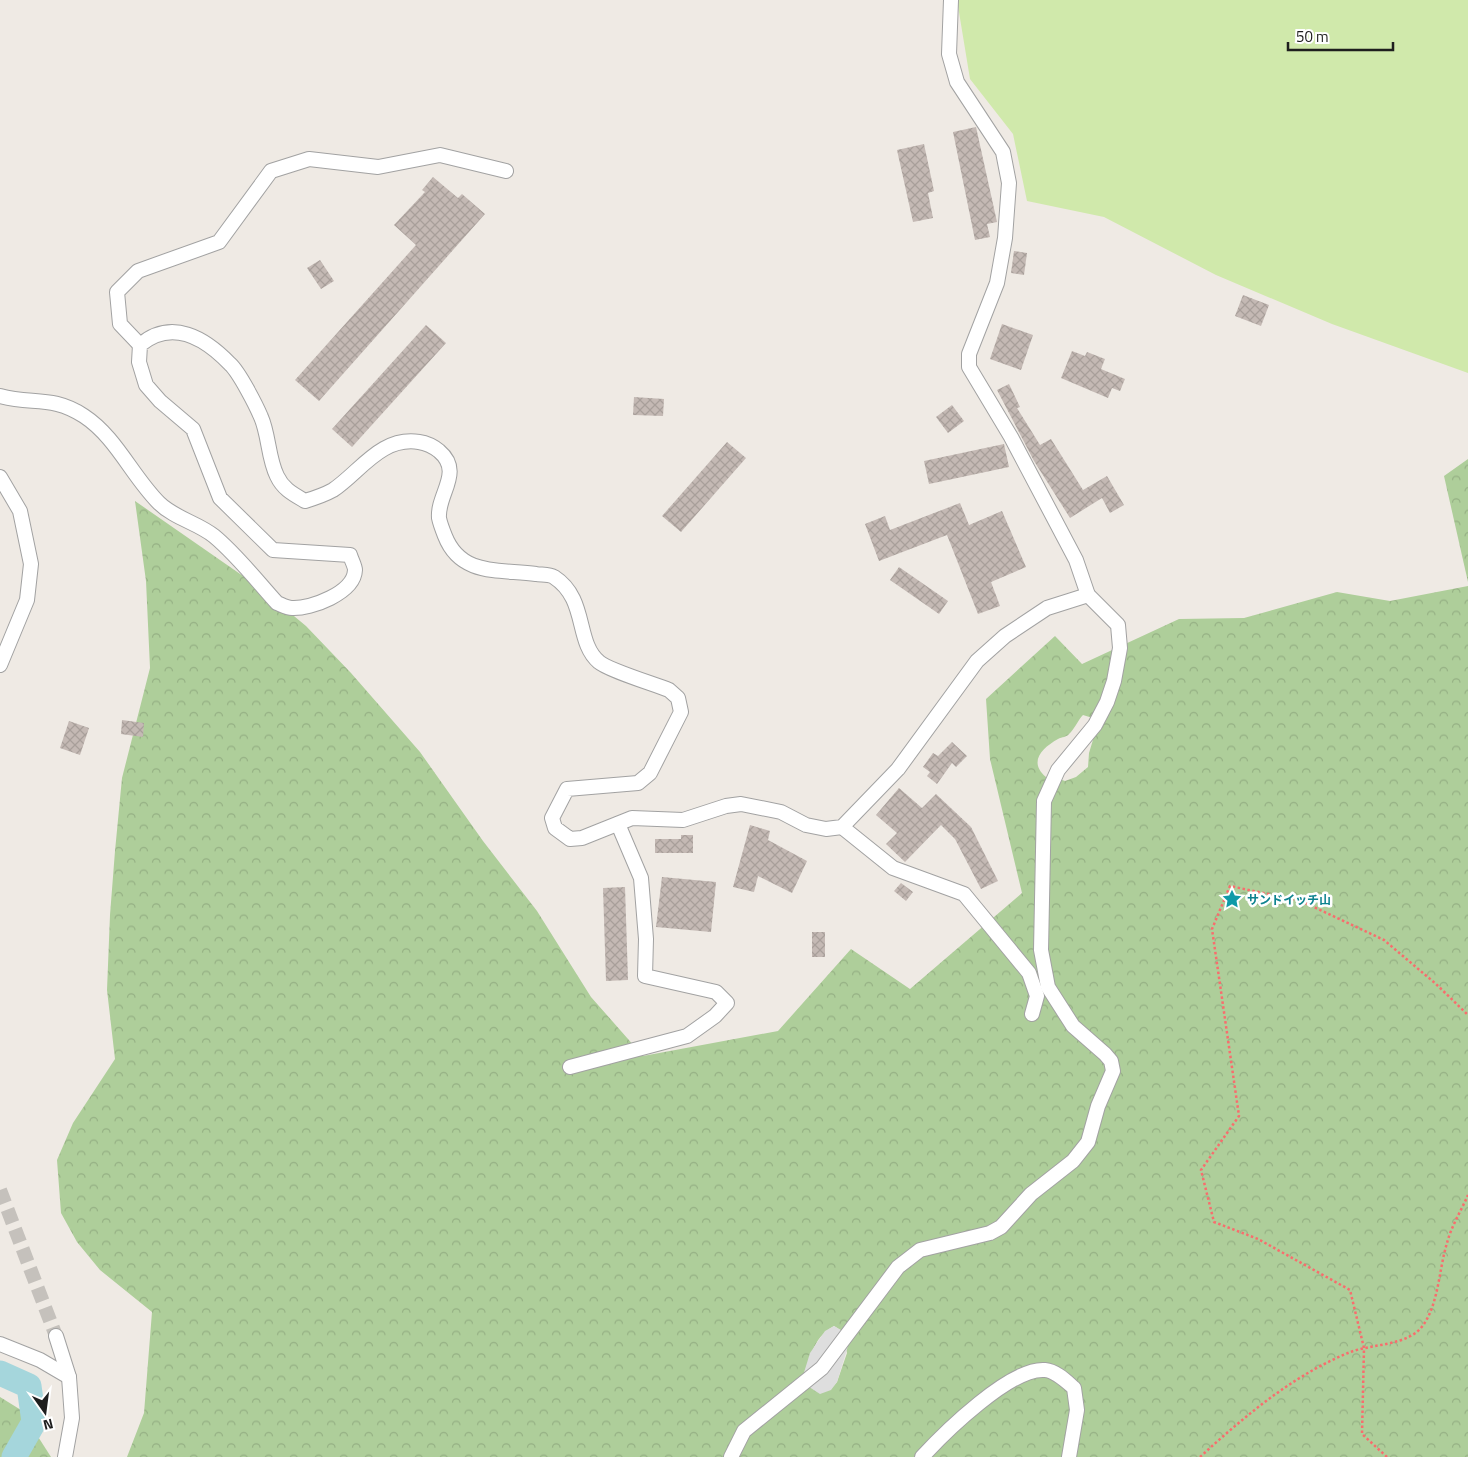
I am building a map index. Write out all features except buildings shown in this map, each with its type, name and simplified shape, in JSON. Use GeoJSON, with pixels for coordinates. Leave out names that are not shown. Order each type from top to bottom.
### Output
{"type":"FeatureCollection","features":[{"type":"Feature","properties":{"kind":"street"},"geometry":{"type":"LineString","coordinates":[[731,1457],[744,1432],[822,1368],[898,1267],[920,1250],[990,1233],[1001,1227],[1031,1194],[1073,1161],[1088,1142],[1098,1106],[1113,1070],[1111,1061],[1073,1026],[1048,987],[1040,950],[1044,801],[1058,770],[1095,725],[1108,702],[1120,648],[1118,625],[1088,595],[1076,560],[1011,437],[969,367],[969,354],[997,283],[1006,238],[1009,183],[1003,152],[956,82],[949,54],[952,0]]}},
{"type":"Feature","properties":{"kind":"street"},"geometry":{"type":"LineString","coordinates":[[0,396],[45,400],[62,405],[84,416],[102,431],[142,484],[161,505],[214,536],[277,603],[291,608],[314,605],[333,597],[349,584],[355,570],[350,555],[273,550],[220,498],[193,429],[160,401],[146,385],[140,362],[140,345],[120,324],[117,292],[138,271],[219,242],[271,171],[309,159],[378,167],[440,155],[506,171]]}},
{"type":"Feature","properties":{"kind":"street"},"geometry":{"type":"LineString","coordinates":[[140,345],[150,336],[168,332],[186,332],[204,343],[231,365],[262,418],[277,477],[288,491],[305,501],[334,489],[382,450],[398,443],[419,442],[435,448],[447,458],[451,473],[439,517],[445,537],[455,554],[473,565],[494,572],[525,572],[552,576],[570,590],[581,618],[589,649],[599,662],[669,690],[678,698],[681,712],[650,773],[638,783],[567,789],[552,818],[555,828],[570,839],[582,838],[632,818],[683,820],[726,806],[741,804],[781,812],[806,825],[826,829],[842,827],[898,769],[977,661],[1005,636],[1047,608],[1088,595]]}},
{"type":"Feature","properties":{"kind":"street"},"geometry":{"type":"LineString","coordinates":[[0,477],[20,511],[31,564],[27,600],[0,665]]}},
{"type":"Feature","properties":{"kind":"street"},"geometry":{"type":"LineString","coordinates":[[570,1067],[687,1036],[715,1016],[727,1003],[716,992],[645,976],[646,939],[641,878],[618,824]]}},
{"type":"Feature","properties":{"kind":"street"},"geometry":{"type":"LineString","coordinates":[[842,827],[893,868],[964,894],[1029,973],[1037,996],[1032,1014]]}},
{"type":"Feature","properties":{"kind":"street"},"geometry":{"type":"LineString","coordinates":[[56,1336],[69,1377],[72,1418],[65,1457]]}},
{"type":"Feature","properties":{"kind":"street"},"geometry":{"type":"LineString","coordinates":[[0,1344],[40,1360],[69,1377]]}},
{"type":"Feature","properties":{"kind":"street"},"geometry":{"type":"LineString","coordinates":[[922,1457],[980,1401],[1024,1375],[1045,1370],[1062,1377],[1074,1388],[1077,1410],[1069,1457]]}},
{"type":"Feature","properties":{"kind":"path"},"geometry":{"type":"LineString","coordinates":[[1387,1457],[1362,1434],[1364,1348],[1350,1290],[1258,1239],[1214,1222],[1201,1170],[1239,1116],[1212,929],[1230,886],[1302,901],[1384,940],[1436,984],[1468,1015]]}},
{"type":"Feature","properties":{"kind":"path"},"geometry":{"type":"LineString","coordinates":[[1200,1457],[1285,1386],[1307,1372],[1350,1352],[1412,1336],[1424,1324],[1432,1304],[1447,1242],[1468,1195]]}},
{"type":"Feature","properties":{"kind":"green space"},"geometry":{"type":"Polygon","coordinates":[[[957,0],[1468,0],[1468,373],[1332,324],[1216,275],[1104,217],[1027,201],[1013,134],[970,79],[957,0]]]}},
{"type":"Feature","properties":{"kind":"green space"},"geometry":{"type":"Polygon","coordinates":[[[1468,459],[1468,582],[1444,476],[1468,459]]]}},
{"type":"Feature","properties":{"kind":"green space"},"geometry":{"type":"Polygon","coordinates":[[[135,501],[259,587],[306,626],[351,673],[420,752],[483,841],[537,911],[591,997],[643,1056],[778,1031],[851,949],[910,989],[1022,893],[990,759],[986,699],[1055,636],[1082,664],[1179,619],[1244,618],[1337,592],[1390,601],[1468,586],[1468,1457],[127,1457],[144,1413],[152,1312],[100,1270],[77,1242],[61,1213],[57,1160],[73,1123],[115,1059],[107,990],[110,915],[122,778],[150,668],[146,581],[135,501]],[[1083,715],[1068,735],[1052,743],[1039,756],[1038,766],[1046,777],[1054,777],[1065,781],[1076,777],[1088,767],[1089,753],[1099,720],[1083,715]],[[834,1326],[826,1331],[816,1343],[802,1379],[830,1390],[837,1382],[847,1353],[842,1331],[834,1326]]]}},
{"type":"Feature","properties":{"kind":"green space"},"geometry":{"type":"Polygon","coordinates":[[[0,1397],[21,1410],[51,1457],[0,1457],[0,1397]]]}},
{"type":"Feature","properties":{"kind":"shaded area"},"geometry":{"type":"Polygon","coordinates":[[[834,1326],[851,1336],[837,1382],[831,1390],[820,1394],[806,1385],[802,1379],[810,1353],[825,1331],[834,1326]]]}},
{"type":"Feature","properties":{"kind":"waterway"},"geometry":{"type":"LineString","coordinates":[[0,1373],[29,1386],[34,1422],[14,1457]]}},
{"type":"Feature","properties":{"kind":"tunnel"},"geometry":{"type":"LineString","coordinates":[[0,1190],[56,1336]]}},
{"type":"Feature","properties":{"kind":"place","name":"サンドイッチ山"},"geometry":{"type":"Point","coordinates":[1232,899]}}]}
